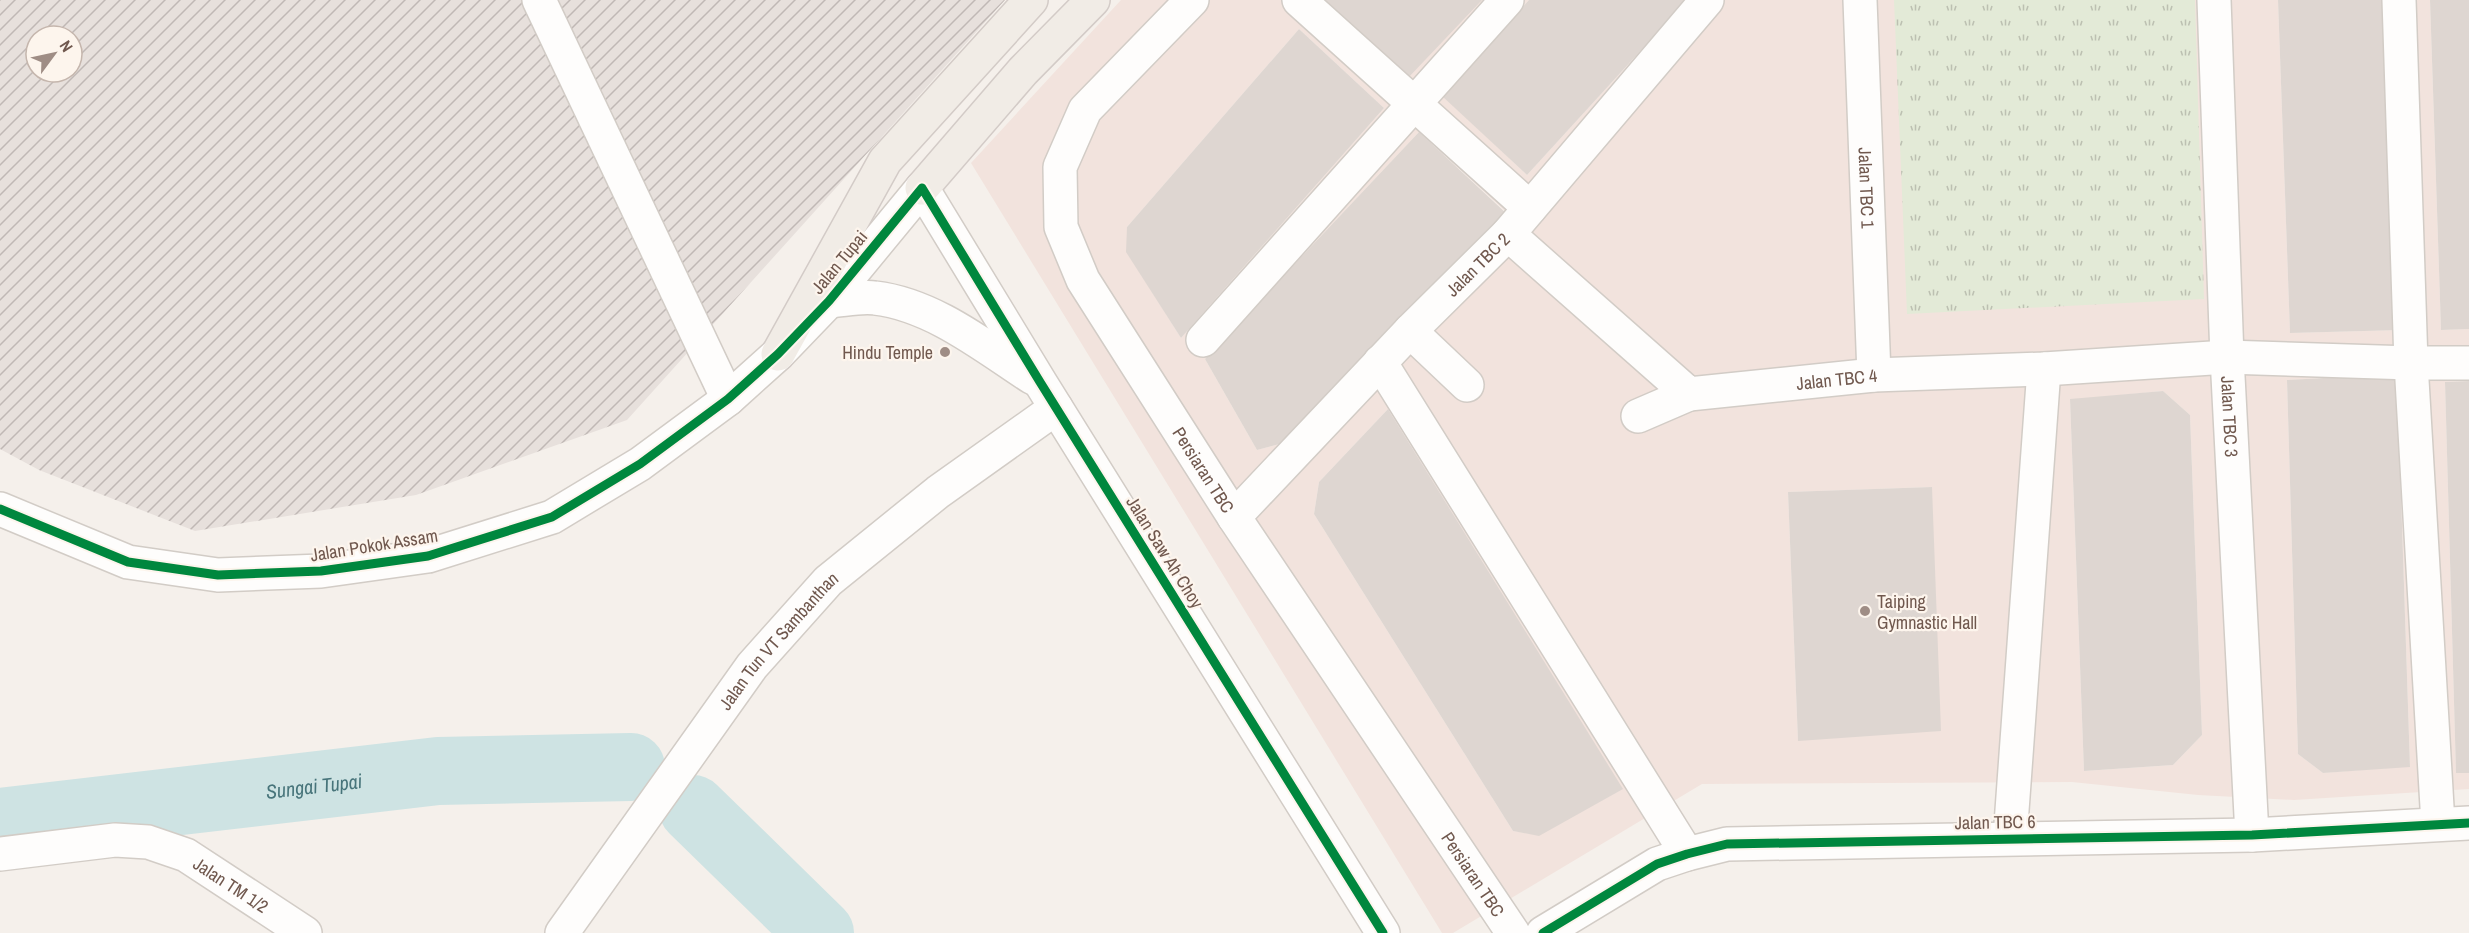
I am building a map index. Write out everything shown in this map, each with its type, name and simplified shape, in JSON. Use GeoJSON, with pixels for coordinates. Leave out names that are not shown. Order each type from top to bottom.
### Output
{"type":"FeatureCollection","features":[{"type":"Feature","properties":{"kind":"main road"},"geometry":{"type":"LineString","coordinates":[[778,354],[885,161],[1031,0]]}},
{"type":"Feature","properties":{"kind":"main road","name":"Jalan Tupai"},"geometry":{"type":"LineString","coordinates":[[922,188],[1023,71],[1093,0]]}},
{"type":"Feature","properties":{"kind":"street"},"geometry":{"type":"LineString","coordinates":[[539,0],[729,399]]}},
{"type":"Feature","properties":{"kind":"street","name":"Persiaran TBC"},"geometry":{"type":"LineString","coordinates":[[1192,0],[1085,110],[1060,167],[1061,227],[1083,280],[1234,517],[1513,933]]}},
{"type":"Feature","properties":{"kind":"street"},"geometry":{"type":"LineString","coordinates":[[1299,0],[1530,208]]}},
{"type":"Feature","properties":{"kind":"street"},"geometry":{"type":"LineString","coordinates":[[1203,340],[1507,0]]}},
{"type":"Feature","properties":{"kind":"street","name":"Jalan TBC 2"},"geometry":{"type":"LineString","coordinates":[[1234,517],[1410,331],[1508,234],[1707,0]]}},
{"type":"Feature","properties":{"kind":"street","name":"Jalan TBC 1"},"geometry":{"type":"LineString","coordinates":[[1860,0],[1874,375]]}},
{"type":"Feature","properties":{"kind":"street","name":"Jalan TBC 3"},"geometry":{"type":"LineString","coordinates":[[2214,0],[2227,357],[2252,835]]}},
{"type":"Feature","properties":{"kind":"street"},"geometry":{"type":"LineString","coordinates":[[2399,0],[2410,363],[2453,823]]}},
{"type":"Feature","properties":{"kind":"street","name":"Jalan Tupai"},"geometry":{"type":"LineString","coordinates":[[778,354],[830,301],[922,188]]}},
{"type":"Feature","properties":{"kind":"street","name":"Jalan Saw Ah Choy"},"geometry":{"type":"LineString","coordinates":[[922,188],[1383,933]]}},
{"type":"Feature","properties":{"kind":"street"},"geometry":{"type":"LineString","coordinates":[[1508,234],[1689,394]]}},
{"type":"Feature","properties":{"kind":"street"},"geometry":{"type":"LineString","coordinates":[[830,301],[873,297],[913,305],[956,328],[1048,395]]}},
{"type":"Feature","properties":{"kind":"street"},"geometry":{"type":"LineString","coordinates":[[1410,331],[1467,385]]}},
{"type":"Feature","properties":{"kind":"street","name":"Jalan Pokok Assam"},"geometry":{"type":"LineString","coordinates":[[0,509],[128,562],[218,575],[321,572],[428,556],[552,517],[640,464],[729,399],[778,354]]}},
{"type":"Feature","properties":{"kind":"street","name":"Jalan TBC 4"},"geometry":{"type":"LineString","coordinates":[[1638,416],[1689,394],[1874,375],[2044,369],[2227,357],[2469,363]]}},
{"type":"Feature","properties":{"kind":"street"},"geometry":{"type":"LineString","coordinates":[[1380,362],[1687,854]]}},
{"type":"Feature","properties":{"kind":"street"},"geometry":{"type":"LineString","coordinates":[[2010,838],[2044,369]]}},
{"type":"Feature","properties":{"kind":"street","name":"Jalan Tun VT Sambanthan"},"geometry":{"type":"LineString","coordinates":[[562,933],[753,666],[828,581],[938,492],[1048,395]]}},
{"type":"Feature","properties":{"kind":"street","name":"Jalan TBC 6"},"geometry":{"type":"LineString","coordinates":[[1543,933],[1656,864],[1727,844],[2252,835],[2453,823]]}},
{"type":"Feature","properties":{"kind":"street","name":"Jalan TM 1/2"},"geometry":{"type":"LineString","coordinates":[[0,854],[115,840],[148,842],[186,855],[305,933]]}},
{"type":"Feature","properties":{"kind":"shaded area"},"geometry":{"type":"Polygon","coordinates":[[[0,0],[1005,0],[627,420],[416,495],[195,531],[39,470],[0,449],[0,0]]]}},
{"type":"Feature","properties":{"kind":"shaded area"},"geometry":{"type":"Polygon","coordinates":[[[1121,0],[1529,0],[1442,95],[1527,175],[1687,0],[2278,0],[2290,333],[2401,330],[2390,0],[2430,0],[2441,330],[2469,329],[2469,381],[2445,382],[2456,773],[2469,773],[2469,789],[2294,800],[2198,795],[2072,782],[1702,784],[1453,933],[1442,933],[971,163],[1121,0]],[[1299,29],[1127,227],[1127,252],[1181,338],[1384,108],[1299,29]],[[1419,132],[1205,359],[1257,450],[1295,440],[1507,213],[1419,132]],[[2397,374],[2287,380],[2298,754],[2323,773],[2410,766],[2397,374]],[[2163,391],[2070,400],[2084,771],[2173,765],[2202,735],[2190,415],[2163,391]],[[1388,409],[1319,482],[1314,514],[1513,831],[1539,835],[1622,789],[1388,409]],[[1932,487],[1788,492],[1798,741],[1932,487]]]}},
{"type":"Feature","properties":{"kind":"green space"},"geometry":{"type":"Polygon","coordinates":[[[1894,0],[2195,0],[2204,299],[1907,314],[1894,0]]]}},
{"type":"Feature","properties":{"kind":"building"},"geometry":{"type":"Polygon","coordinates":[[[1323,0],[1482,0],[1407,79],[1323,0]]]}},
{"type":"Feature","properties":{"kind":"building"},"geometry":{"type":"Polygon","coordinates":[[[1529,0],[1687,0],[1527,175],[1442,96],[1529,0]]]}},
{"type":"Feature","properties":{"kind":"building"},"geometry":{"type":"Polygon","coordinates":[[[2278,0],[2390,0],[2401,330],[2290,333],[2278,0]]]}},
{"type":"Feature","properties":{"kind":"building"},"geometry":{"type":"Polygon","coordinates":[[[2430,0],[2469,0],[2469,329],[2441,330],[2430,0]]]}},
{"type":"Feature","properties":{"kind":"building"},"geometry":{"type":"Polygon","coordinates":[[[1299,29],[1384,108],[1181,338],[1126,252],[1127,227],[1299,29]]]}},
{"type":"Feature","properties":{"kind":"building"},"geometry":{"type":"Polygon","coordinates":[[[1419,132],[1507,214],[1295,440],[1257,450],[1205,359],[1419,132]]]}},
{"type":"Feature","properties":{"kind":"building"},"geometry":{"type":"Polygon","coordinates":[[[2397,374],[2410,767],[2323,773],[2298,754],[2287,380],[2397,374]]]}},
{"type":"Feature","properties":{"kind":"building"},"geometry":{"type":"Polygon","coordinates":[[[2469,381],[2469,773],[2456,773],[2445,382],[2469,381]]]}},
{"type":"Feature","properties":{"kind":"building"},"geometry":{"type":"Polygon","coordinates":[[[2163,391],[2190,415],[2202,735],[2173,765],[2084,771],[2070,399],[2163,391]]]}},
{"type":"Feature","properties":{"kind":"building"},"geometry":{"type":"Polygon","coordinates":[[[1388,409],[1623,789],[1539,836],[1513,831],[1314,514],[1319,482],[1388,409]]]}},
{"type":"Feature","properties":{"kind":"building","name":"Taiping Gymnastic Hall"},"geometry":{"type":"Polygon","coordinates":[[[1932,487],[1941,731],[1798,741],[1788,492],[1932,487]]]}},
{"type":"Feature","properties":{"kind":"waterway","name":"Sungai Tupai"},"geometry":{"type":"LineString","coordinates":[[0,822],[438,771],[631,767]]}},
{"type":"Feature","properties":{"kind":"waterway","name":"Sungai Tupai"},"geometry":{"type":"LineString","coordinates":[[693,809],[820,933]]}},
{"type":"Feature","properties":{"kind":"cycle path"},"geometry":{"type":"LineString","coordinates":[[0,509],[128,562],[218,575],[321,571],[428,556],[552,517],[640,464],[728,399],[778,354],[829,301],[922,188],[1383,933]]}},
{"type":"Feature","properties":{"kind":"cycle path"},"geometry":{"type":"LineString","coordinates":[[1543,933],[1657,864],[1727,844],[2252,835],[2469,823]]}},
{"type":"Feature","properties":{"kind":"place","name":"Hindu Temple"},"geometry":{"type":"Point","coordinates":[945,352]}},
{"type":"Feature","properties":{"kind":"place","name":"Taiping Gymnastic Hall"},"geometry":{"type":"Point","coordinates":[1865,611]}}]}
